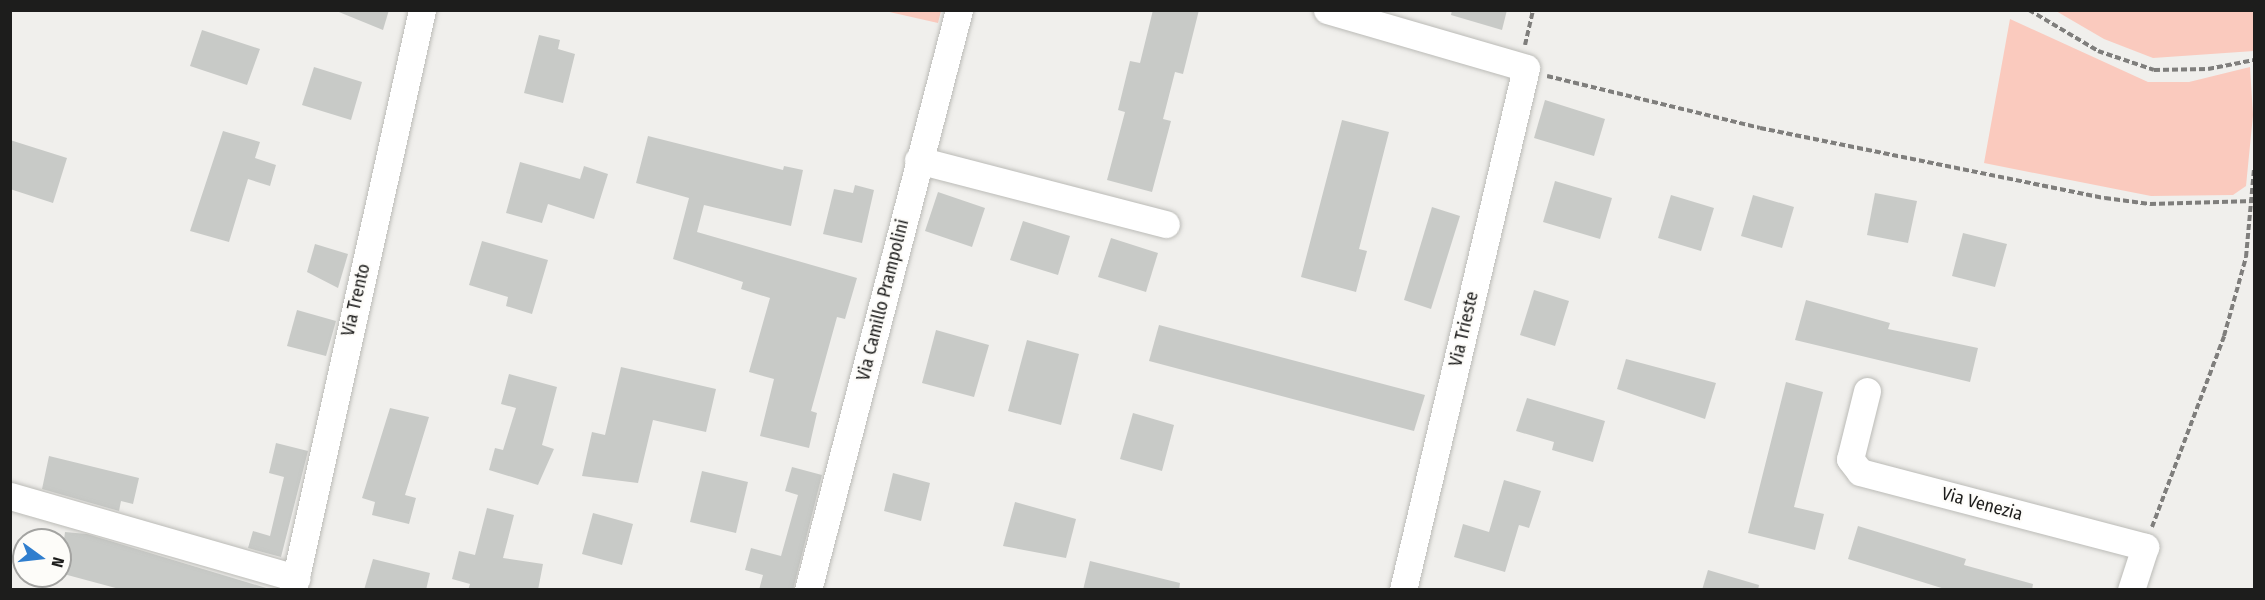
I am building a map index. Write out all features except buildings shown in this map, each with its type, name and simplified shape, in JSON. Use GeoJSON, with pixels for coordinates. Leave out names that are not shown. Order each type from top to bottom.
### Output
{"type":"FeatureCollection","features":[{"type":"Feature","properties":{"kind":"street","name":"Via Trento"},"geometry":{"type":"LineString","coordinates":[[295,584],[422,10]]}},
{"type":"Feature","properties":{"kind":"street","name":"Via Camillo Prampolini"},"geometry":{"type":"LineString","coordinates":[[808,590],[918,160],[959,10]]}},
{"type":"Feature","properties":{"kind":"street"},"geometry":{"type":"LineString","coordinates":[[1327,10],[1526,68]]}},
{"type":"Feature","properties":{"kind":"street","name":"Via Trieste"},"geometry":{"type":"LineString","coordinates":[[1402,590],[1526,68]]}},
{"type":"Feature","properties":{"kind":"street"},"geometry":{"type":"LineString","coordinates":[[918,160],[1166,224]]}},
{"type":"Feature","properties":{"kind":"street","name":"Via Venezia"},"geometry":{"type":"LineString","coordinates":[[1867,391],[1850,459],[1860,472],[2145,547]]}},
{"type":"Feature","properties":{"kind":"street"},"geometry":{"type":"LineString","coordinates":[[10,496],[295,584]]}},
{"type":"Feature","properties":{"kind":"street"},"geometry":{"type":"LineString","coordinates":[[2131,590],[2145,547]]}},
{"type":"Feature","properties":{"kind":"path"},"geometry":{"type":"LineString","coordinates":[[1533,10],[1523,50],[1526,68],[1653,104],[2063,191],[2150,204],[2254,201]]}},
{"type":"Feature","properties":{"kind":"path"},"geometry":{"type":"LineString","coordinates":[[2029,10],[2098,51],[2154,70],[2208,69],[2254,60]]}},
{"type":"Feature","properties":{"kind":"path"},"geometry":{"type":"LineString","coordinates":[[2145,547],[2188,418],[2224,336],[2246,257],[2249,202],[2254,170]]}},
{"type":"Feature","properties":{"kind":"shaded area"},"geometry":{"type":"Polygon","coordinates":[[[885,11],[941,11],[938,23],[885,11]]]}},
{"type":"Feature","properties":{"kind":"shaded area"},"geometry":{"type":"Polygon","coordinates":[[[2056,11],[2254,11],[2254,51],[2153,58],[2104,39],[2056,11]]]}},
{"type":"Feature","properties":{"kind":"shaded area"},"geometry":{"type":"Polygon","coordinates":[[[2010,19],[2148,82],[2189,82],[2250,67],[2253,115],[2246,186],[2233,195],[2151,196],[1984,163],[2010,19]]]}}]}
